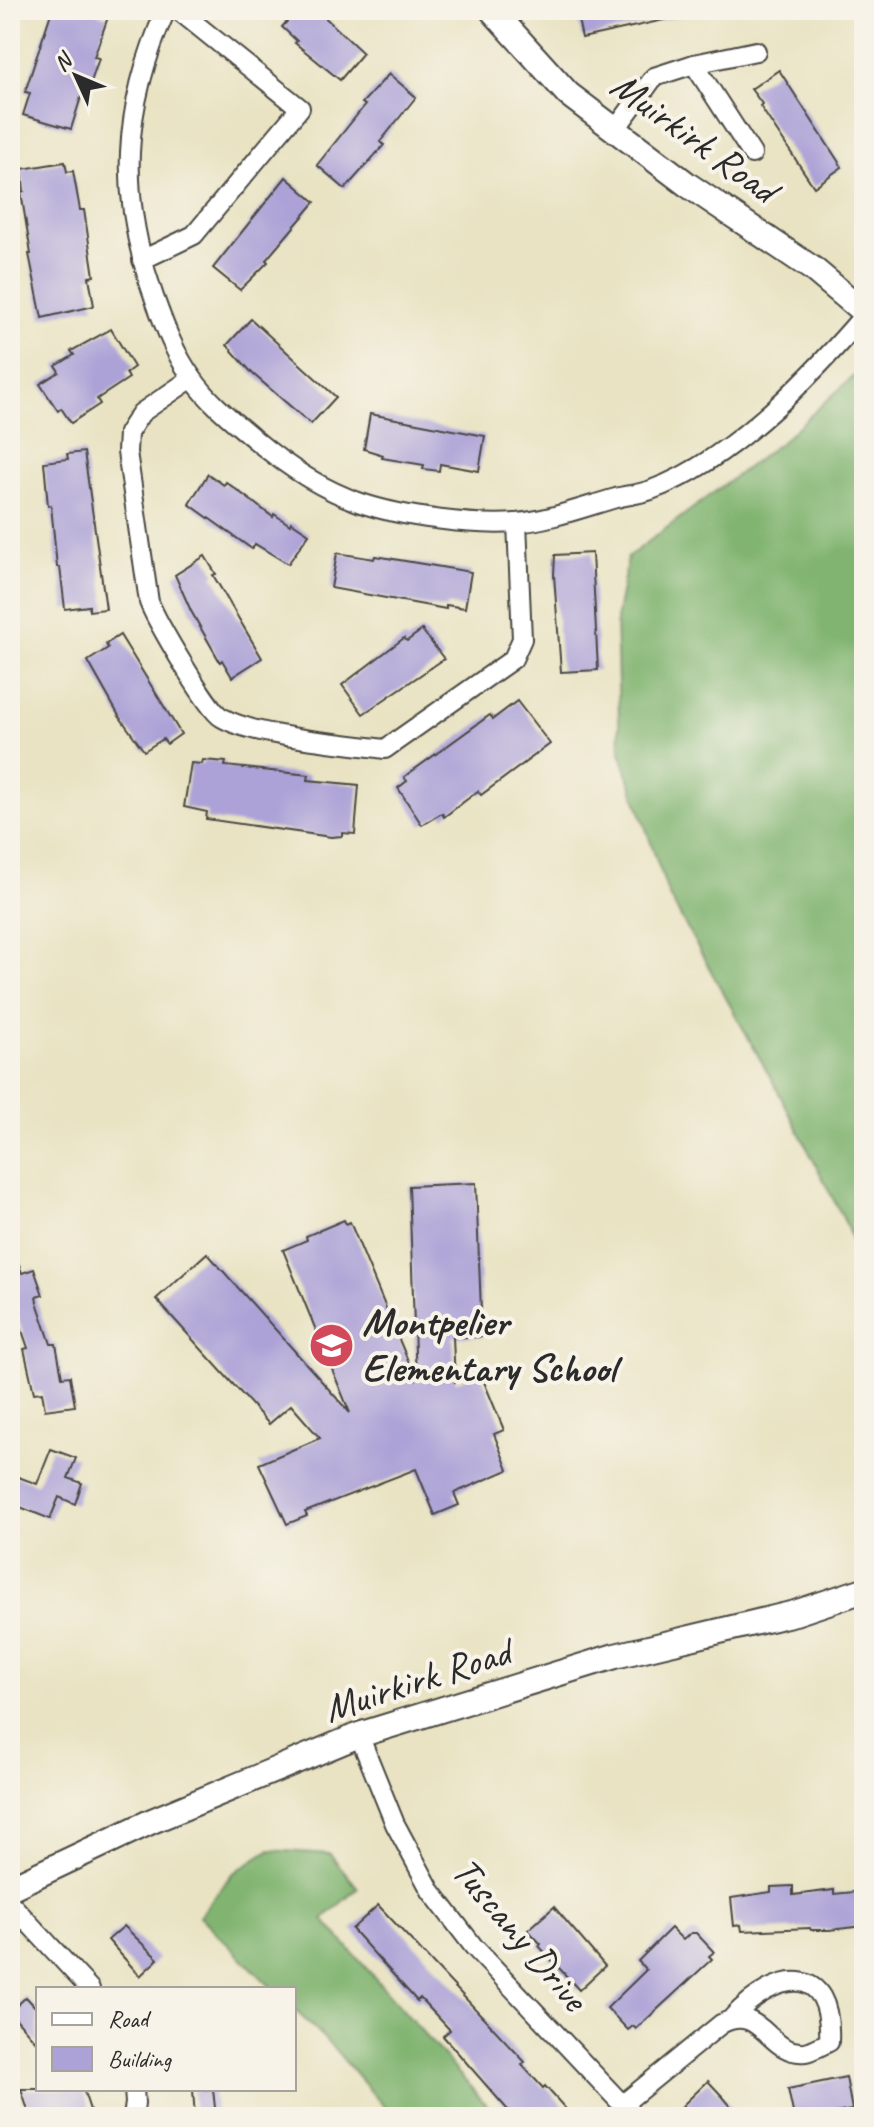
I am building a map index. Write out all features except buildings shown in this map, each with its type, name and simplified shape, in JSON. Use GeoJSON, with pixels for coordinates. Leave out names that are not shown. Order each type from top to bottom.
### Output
{"type":"FeatureCollection","features":[{"type":"Feature","properties":{"kind":"main road","name":"Muirkirk Road"},"geometry":{"type":"LineString","coordinates":[[492,10],[568,94],[688,185],[772,239],[864,313]]}},
{"type":"Feature","properties":{"kind":"main road","name":"Muirkirk Road"},"geometry":{"type":"LineString","coordinates":[[10,1888],[152,1821],[359,1735],[615,1656],[795,1613],[864,1590]]}},
{"type":"Feature","properties":{"kind":"street"},"geometry":{"type":"LineString","coordinates":[[166,10],[143,69],[129,154],[130,202],[142,260],[160,314],[192,378],[208,398],[270,453],[330,491],[364,505],[434,518],[517,523],[651,490],[713,457],[795,391],[864,313]]}},
{"type":"Feature","properties":{"kind":"street"},"geometry":{"type":"LineString","coordinates":[[142,260],[194,235],[300,108],[178,10]]}},
{"type":"Feature","properties":{"kind":"street"},"geometry":{"type":"LineString","coordinates":[[615,130],[654,77],[694,64],[756,51]]}},
{"type":"Feature","properties":{"kind":"street"},"geometry":{"type":"LineString","coordinates":[[694,64],[752,154]]}},
{"type":"Feature","properties":{"kind":"street"},"geometry":{"type":"LineString","coordinates":[[192,378],[141,413],[128,433],[127,452],[149,602],[156,620],[217,715],[241,728],[385,749],[513,659],[522,639],[517,523]]}},
{"type":"Feature","properties":{"kind":"street","name":"Tuscany Drive"},"geometry":{"type":"LineString","coordinates":[[359,1735],[395,1824],[431,1891],[474,1947],[629,2111]]}},
{"type":"Feature","properties":{"kind":"street"},"geometry":{"type":"LineString","coordinates":[[10,1903],[88,1987]]}},
{"type":"Feature","properties":{"kind":"street"},"geometry":{"type":"LineString","coordinates":[[629,2111],[721,2024],[763,1991],[799,1981],[810,1983],[820,1991],[829,2042],[806,2052],[792,2051],[753,2021],[733,2017]]}},
{"type":"Feature","properties":{"kind":"street"},"geometry":{"type":"LineString","coordinates":[[133,2117],[134,2091]]}},
{"type":"Feature","properties":{"kind":"green space"},"geometry":{"type":"Polygon","coordinates":[[[854,376],[864,381],[864,1272],[844,1220],[777,1089],[669,896],[620,752],[616,619],[628,557],[781,442],[854,376]]]}},
{"type":"Feature","properties":{"kind":"green space"},"geometry":{"type":"Polygon","coordinates":[[[269,1850],[330,1854],[358,1888],[323,1919],[497,2117],[393,2117],[332,2046],[296,2011],[296,1987],[271,1987],[199,1916],[232,1874],[269,1850]]]}},
{"type":"Feature","properties":{"kind":"place","name":"Montpelier Elementary School"},"geometry":{"type":"Point","coordinates":[331,1345]}}]}
